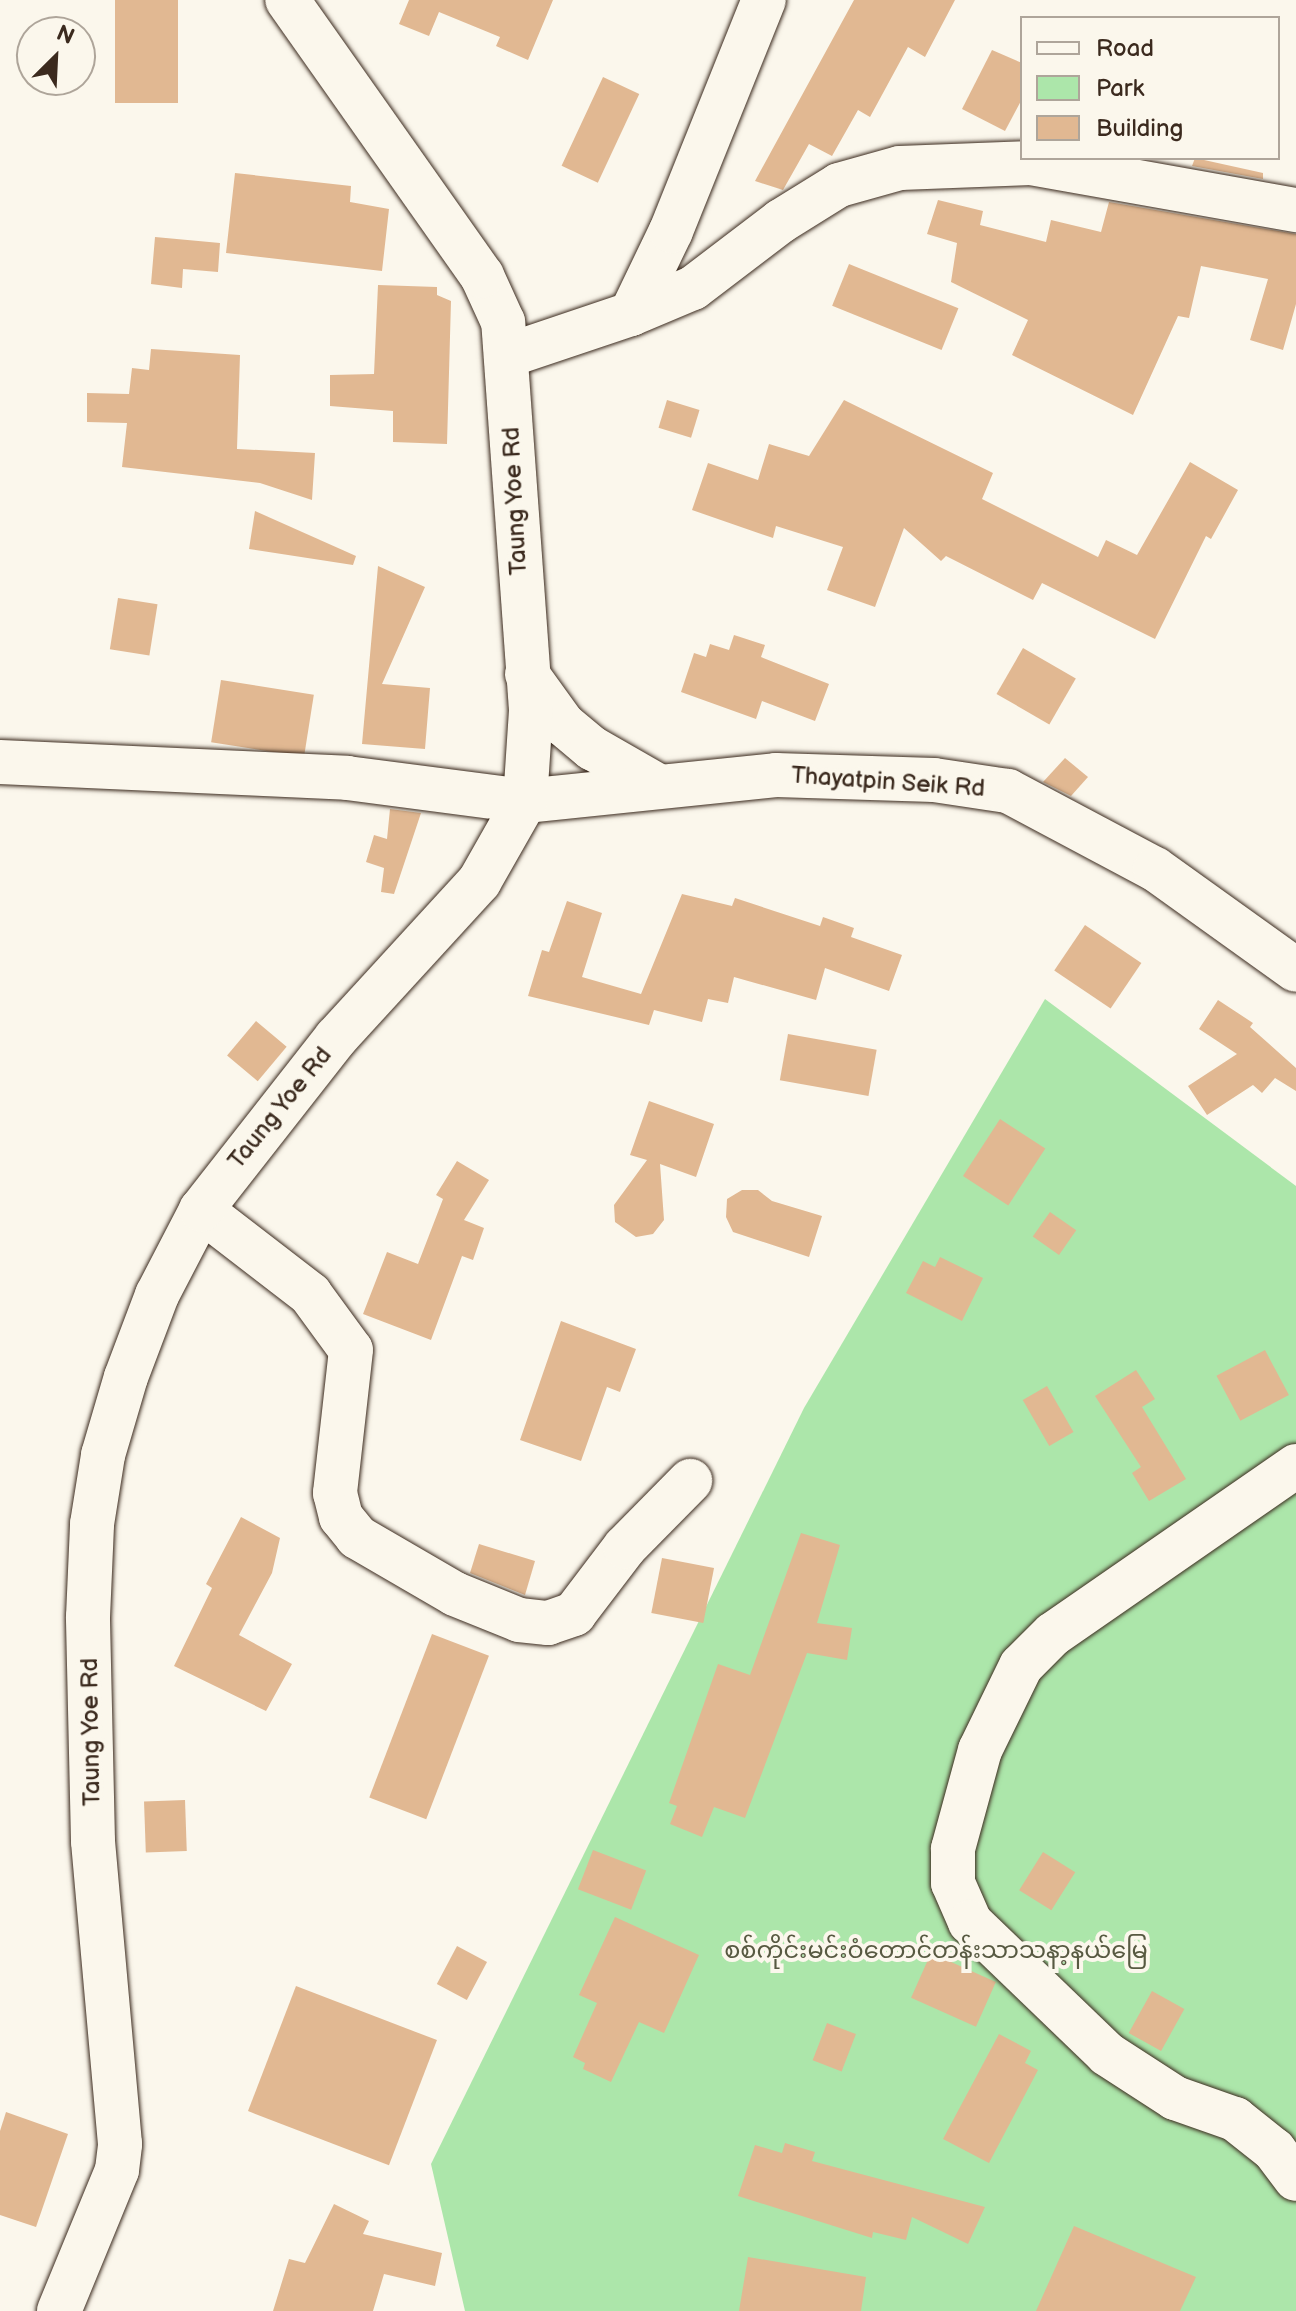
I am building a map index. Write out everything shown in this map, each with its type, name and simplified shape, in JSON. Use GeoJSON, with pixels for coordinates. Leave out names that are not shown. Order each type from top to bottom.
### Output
{"type":"FeatureCollection","features":[{"type":"Feature","properties":{"kind":"street"},"geometry":{"type":"LineString","coordinates":[[631,314],[671,231],[764,0]]}},
{"type":"Feature","properties":{"kind":"street","name":"Taung Yoe Rd"},"geometry":{"type":"LineString","coordinates":[[59,2311],[117,2170],[120,2144],[93,1841],[92,1524],[103,1455],[126,1377],[157,1295],[201,1210],[336,1038],[479,882],[525,801],[531,710],[503,322],[482,276],[296,4]]}},
{"type":"Feature","properties":{"kind":"street"},"geometry":{"type":"LineString","coordinates":[[506,356],[631,314],[693,288],[781,221],[839,185],[900,168],[1031,163],[1296,210]]}},
{"type":"Feature","properties":{"kind":"street"},"geometry":{"type":"LineString","coordinates":[[526,672],[563,724],[592,748],[658,786]]}},
{"type":"Feature","properties":{"kind":"street","name":"Thayatpin Seik Rd"},"geometry":{"type":"LineString","coordinates":[[0,762],[347,778],[525,801],[776,775],[934,780],[1008,791],[1155,869],[1296,970]]}},
{"type":"Feature","properties":{"kind":"street"},"geometry":{"type":"LineString","coordinates":[[201,1210],[310,1294],[351,1350],[335,1493],[341,1517],[357,1537],[455,1594],[519,1620],[548,1623],[574,1614],[625,1547],[690,1481]]}},
{"type":"Feature","properties":{"kind":"street"},"geometry":{"type":"LineString","coordinates":[[1296,1466],[1066,1625],[1021,1666],[980,1750],[953,1849],[953,1883],[970,1922],[1107,2054],[1175,2098],[1235,2119],[1274,2150],[1296,2179]]}},
{"type":"Feature","properties":{"kind":"green space","name":"စစ်ကိုင်းမင်းဝံတောင်တန်းသာသနာ့နယ်မြေ"},"geometry":{"type":"Polygon","coordinates":[[[1045,999],[1296,1186],[1296,2311],[465,2311],[431,2164],[804,1408],[1045,999]]]}},
{"type":"Feature","properties":{"kind":"building"},"geometry":{"type":"Polygon","coordinates":[[[115,0],[178,0],[178,103],[115,103],[115,0]]]}},
{"type":"Feature","properties":{"kind":"building"},"geometry":{"type":"Polygon","coordinates":[[[409,0],[553,0],[528,60],[496,46],[500,37],[439,12],[429,36],[399,24],[409,0]]]}},
{"type":"Feature","properties":{"kind":"building"},"geometry":{"type":"Polygon","coordinates":[[[854,0],[955,0],[925,57],[908,47],[870,117],[858,110],[832,156],[809,144],[783,190],[755,181],[854,0]]]}},
{"type":"Feature","properties":{"kind":"building"},"geometry":{"type":"Polygon","coordinates":[[[992,50],[1020,62],[1020,103],[1005,131],[962,109],[992,50]]]}},
{"type":"Feature","properties":{"kind":"building"},"geometry":{"type":"Polygon","coordinates":[[[603,77],[639,94],[598,183],[562,166],[603,77]]]}},
{"type":"Feature","properties":{"kind":"building"},"geometry":{"type":"Polygon","coordinates":[[[1194,160],[1204,160],[1263,173],[1263,179],[1192,166],[1194,160]]]}},
{"type":"Feature","properties":{"kind":"building"},"geometry":{"type":"Polygon","coordinates":[[[235,173],[351,186],[350,202],[389,209],[382,271],[226,253],[235,173]]]}},
{"type":"Feature","properties":{"kind":"building"},"geometry":{"type":"Polygon","coordinates":[[[938,200],[983,211],[980,225],[1046,242],[1051,220],[1101,232],[1109,202],[1296,234],[1296,304],[1283,350],[1250,340],[1268,279],[1201,266],[1189,318],[1178,316],[1133,415],[1012,355],[1028,320],[951,282],[957,243],[927,234],[938,200]]]}},
{"type":"Feature","properties":{"kind":"building"},"geometry":{"type":"Polygon","coordinates":[[[155,237],[220,243],[218,272],[183,269],[182,288],[151,284],[155,237]]]}},
{"type":"Feature","properties":{"kind":"building"},"geometry":{"type":"Polygon","coordinates":[[[849,264],[958,308],[942,350],[832,306],[849,264]]]}},
{"type":"Feature","properties":{"kind":"building"},"geometry":{"type":"Polygon","coordinates":[[[378,285],[437,287],[437,295],[451,301],[447,444],[393,442],[393,411],[330,406],[330,375],[374,374],[378,285]]]}},
{"type":"Feature","properties":{"kind":"building"},"geometry":{"type":"Polygon","coordinates":[[[151,349],[240,355],[237,449],[315,453],[312,500],[260,483],[122,467],[127,423],[87,422],[87,393],[129,394],[132,368],[149,370],[151,349]]]}},
{"type":"Feature","properties":{"kind":"building"},"geometry":{"type":"Polygon","coordinates":[[[667,400],[700,410],[691,438],[659,428],[667,400]]]}},
{"type":"Feature","properties":{"kind":"building"},"geometry":{"type":"Polygon","coordinates":[[[844,400],[993,473],[982,499],[1098,557],[1106,540],[1137,555],[1190,462],[1238,490],[1211,539],[1206,536],[1155,639],[1042,583],[1033,600],[946,556],[941,561],[904,528],[875,607],[827,590],[843,547],[776,526],[773,538],[692,510],[708,463],[758,480],[769,444],[809,456],[844,400]]]}},
{"type":"Feature","properties":{"kind":"building"},"geometry":{"type":"Polygon","coordinates":[[[255,511],[356,556],[353,565],[249,549],[255,511]]]}},
{"type":"Feature","properties":{"kind":"building"},"geometry":{"type":"Polygon","coordinates":[[[378,566],[425,587],[382,684],[430,688],[425,749],[362,744],[378,566]]]}},
{"type":"Feature","properties":{"kind":"building"},"geometry":{"type":"Polygon","coordinates":[[[118,598],[158,604],[149,656],[110,649],[118,598]]]}},
{"type":"Feature","properties":{"kind":"building"},"geometry":{"type":"Polygon","coordinates":[[[734,635],[765,645],[761,657],[829,684],[815,721],[762,701],[756,719],[681,692],[694,653],[706,657],[710,644],[729,650],[734,635]]]}},
{"type":"Feature","properties":{"kind":"building"},"geometry":{"type":"Polygon","coordinates":[[[1023,648],[1076,678],[1049,724],[996,694],[1023,648]]]}},
{"type":"Feature","properties":{"kind":"building"},"geometry":{"type":"Polygon","coordinates":[[[221,680],[314,695],[304,757],[211,742],[221,680]]]}},
{"type":"Feature","properties":{"kind":"building"},"geometry":{"type":"Polygon","coordinates":[[[1065,758],[1088,777],[1071,796],[1043,782],[1065,758]]]}},
{"type":"Feature","properties":{"kind":"building"},"geometry":{"type":"Polygon","coordinates":[[[390,809],[421,813],[394,894],[381,892],[384,868],[366,862],[374,835],[387,839],[390,809]]]}},
{"type":"Feature","properties":{"kind":"building"},"geometry":{"type":"Polygon","coordinates":[[[682,894],[732,906],[735,898],[820,926],[823,917],[854,928],[851,937],[902,955],[889,991],[825,968],[816,1000],[734,977],[728,1003],[708,999],[702,1022],[654,1010],[649,1025],[528,996],[542,950],[549,952],[567,901],[602,913],[582,977],[641,994],[682,894]]]}},
{"type":"Feature","properties":{"kind":"building"},"geometry":{"type":"Polygon","coordinates":[[[1085,925],[1141,963],[1111,1009],[1054,971],[1085,925]]]}},
{"type":"Feature","properties":{"kind":"building"},"geometry":{"type":"Polygon","coordinates":[[[1218,1000],[1253,1023],[1250,1027],[1296,1068],[1296,1091],[1275,1078],[1262,1093],[1253,1085],[1207,1115],[1188,1086],[1237,1054],[1199,1029],[1218,1000]]]}},
{"type":"Feature","properties":{"kind":"building"},"geometry":{"type":"Polygon","coordinates":[[[256,1021],[287,1047],[258,1081],[227,1055],[256,1021]]]}},
{"type":"Feature","properties":{"kind":"building"},"geometry":{"type":"Polygon","coordinates":[[[788,1034],[877,1050],[868,1096],[780,1080],[788,1034]]]}},
{"type":"Feature","properties":{"kind":"building"},"geometry":{"type":"Polygon","coordinates":[[[649,1101],[714,1124],[696,1177],[660,1164],[664,1220],[653,1234],[636,1237],[615,1222],[614,1205],[647,1160],[630,1155],[649,1101]]]}},
{"type":"Feature","properties":{"kind":"building"},"geometry":{"type":"Polygon","coordinates":[[[1000,1119],[1045,1148],[1008,1205],[963,1176],[1000,1119]]]}},
{"type":"Feature","properties":{"kind":"building"},"geometry":{"type":"Polygon","coordinates":[[[457,1161],[489,1180],[464,1220],[484,1228],[473,1260],[462,1256],[431,1340],[363,1314],[387,1252],[418,1264],[443,1199],[436,1195],[457,1161]]]}},
{"type":"Feature","properties":{"kind":"building"},"geometry":{"type":"Polygon","coordinates":[[[742,1190],[758,1190],[772,1201],[822,1216],[809,1257],[733,1232],[726,1217],[727,1199],[742,1190]]]}},
{"type":"Feature","properties":{"kind":"building"},"geometry":{"type":"Polygon","coordinates":[[[1050,1212],[1076,1230],[1059,1255],[1033,1237],[1050,1212]]]}},
{"type":"Feature","properties":{"kind":"building"},"geometry":{"type":"Polygon","coordinates":[[[940,1257],[983,1278],[962,1321],[906,1293],[923,1261],[935,1267],[940,1257]]]}},
{"type":"Feature","properties":{"kind":"building"},"geometry":{"type":"Polygon","coordinates":[[[561,1321],[636,1349],[620,1392],[607,1387],[581,1461],[520,1440],[561,1321]]]}},
{"type":"Feature","properties":{"kind":"building"},"geometry":{"type":"Polygon","coordinates":[[[1265,1350],[1289,1395],[1240,1421],[1216,1376],[1265,1350]]]}},
{"type":"Feature","properties":{"kind":"building"},"geometry":{"type":"Polygon","coordinates":[[[1136,1370],[1155,1399],[1142,1407],[1186,1479],[1149,1501],[1132,1473],[1141,1467],[1095,1396],[1136,1370]]]}},
{"type":"Feature","properties":{"kind":"building"},"geometry":{"type":"Polygon","coordinates":[[[1047,1386],[1074,1432],[1049,1446],[1023,1400],[1047,1386]]]}},
{"type":"Feature","properties":{"kind":"building"},"geometry":{"type":"Polygon","coordinates":[[[241,1517],[280,1538],[272,1573],[239,1635],[292,1664],[266,1711],[174,1666],[212,1588],[206,1584],[241,1517]]]}},
{"type":"Feature","properties":{"kind":"building"},"geometry":{"type":"Polygon","coordinates":[[[801,1533],[840,1545],[817,1623],[852,1628],[847,1660],[807,1653],[745,1818],[714,1807],[702,1837],[670,1824],[677,1806],[669,1803],[718,1664],[750,1675],[801,1533]]]}},
{"type":"Feature","properties":{"kind":"building"},"geometry":{"type":"Polygon","coordinates":[[[479,1544],[535,1561],[525,1595],[470,1573],[479,1544]]]}},
{"type":"Feature","properties":{"kind":"building"},"geometry":{"type":"Polygon","coordinates":[[[662,1558],[714,1568],[703,1623],[651,1613],[662,1558]]]}},
{"type":"Feature","properties":{"kind":"building"},"geometry":{"type":"Polygon","coordinates":[[[432,1634],[489,1656],[426,1819],[369,1797],[432,1634]]]}},
{"type":"Feature","properties":{"kind":"building"},"geometry":{"type":"Polygon","coordinates":[[[185,1800],[187,1851],[146,1852],[144,1801],[185,1800]]]}},
{"type":"Feature","properties":{"kind":"building"},"geometry":{"type":"Polygon","coordinates":[[[593,1850],[646,1870],[631,1910],[578,1889],[593,1850]]]}},
{"type":"Feature","properties":{"kind":"building"},"geometry":{"type":"Polygon","coordinates":[[[1043,1852],[1075,1872],[1051,1910],[1019,1890],[1043,1852]]]}},
{"type":"Feature","properties":{"kind":"building"},"geometry":{"type":"Polygon","coordinates":[[[615,1917],[699,1955],[664,2033],[639,2022],[611,2082],[583,2069],[585,2063],[573,2057],[597,2003],[579,1995],[615,1917]]]}},
{"type":"Feature","properties":{"kind":"building"},"geometry":{"type":"Polygon","coordinates":[[[457,1946],[487,1962],[467,2000],[437,1984],[457,1946]]]}},
{"type":"Feature","properties":{"kind":"building"},"geometry":{"type":"Polygon","coordinates":[[[931,1953],[996,1982],[976,2027],[911,1998],[931,1953]]]}},
{"type":"Feature","properties":{"kind":"building"},"geometry":{"type":"Polygon","coordinates":[[[296,1986],[437,2040],[389,2165],[248,2111],[296,1986]]]}},
{"type":"Feature","properties":{"kind":"building"},"geometry":{"type":"Polygon","coordinates":[[[1152,1991],[1184,2009],[1161,2051],[1129,2033],[1152,1991]]]}},
{"type":"Feature","properties":{"kind":"building"},"geometry":{"type":"Polygon","coordinates":[[[827,2023],[856,2034],[842,2071],[813,2060],[827,2023]]]}},
{"type":"Feature","properties":{"kind":"building"},"geometry":{"type":"Polygon","coordinates":[[[999,2034],[1031,2051],[1025,2063],[1038,2070],[989,2163],[943,2139],[999,2034]]]}},
{"type":"Feature","properties":{"kind":"building"},"geometry":{"type":"Polygon","coordinates":[[[6,2112],[68,2134],[36,2227],[0,2215],[0,2131],[6,2112]]]}},
{"type":"Feature","properties":{"kind":"building"},"geometry":{"type":"Polygon","coordinates":[[[785,2143],[815,2152],[812,2161],[985,2207],[968,2244],[912,2217],[906,2240],[873,2232],[872,2238],[738,2196],[755,2145],[782,2153],[785,2143]]]}},
{"type":"Feature","properties":{"kind":"building"},"geometry":{"type":"Polygon","coordinates":[[[334,2204],[369,2221],[363,2234],[442,2253],[435,2286],[384,2274],[373,2311],[273,2311],[289,2259],[305,2263],[334,2204]]]}},
{"type":"Feature","properties":{"kind":"building"},"geometry":{"type":"Polygon","coordinates":[[[1074,2226],[1196,2277],[1180,2311],[1036,2311],[1074,2226]]]}},
{"type":"Feature","properties":{"kind":"building"},"geometry":{"type":"Polygon","coordinates":[[[748,2257],[866,2277],[861,2311],[739,2311],[748,2257]]]}}]}
